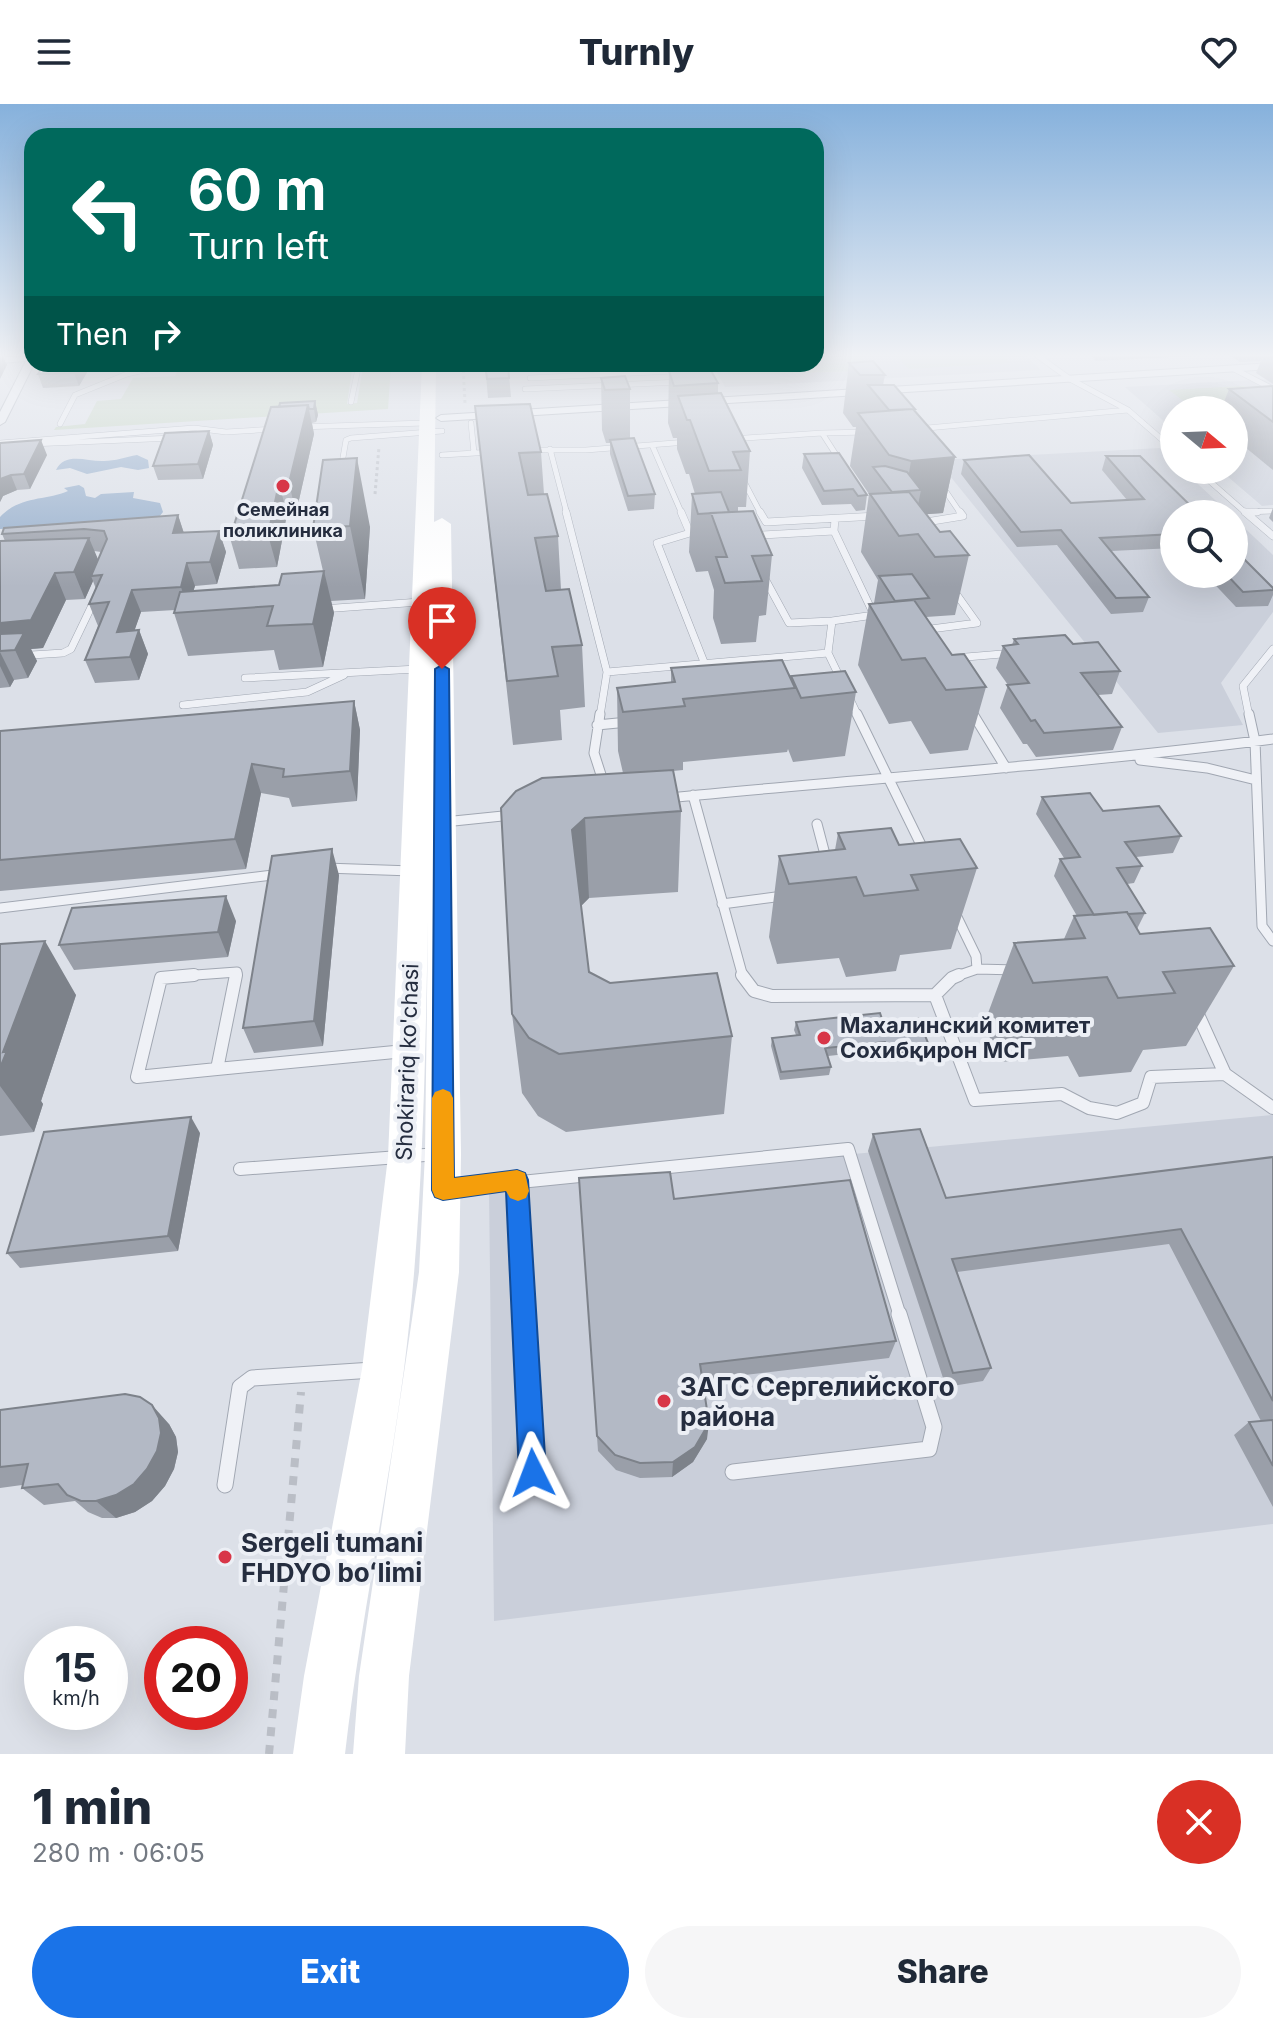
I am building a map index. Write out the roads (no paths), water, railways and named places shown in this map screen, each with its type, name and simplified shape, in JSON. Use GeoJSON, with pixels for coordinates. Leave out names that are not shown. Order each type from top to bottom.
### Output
{"type":"FeatureCollection","features":[{"type":"Feature","properties":{"kind":"main road","name":"Shokirariq ko'chasi"},"geometry":{"type":"LineString","coordinates":[[379,1754],[384,1676],[439,1272],[443,1154],[426,1049],[428,869],[418,669],[420,602],[446,434]]}},
{"type":"Feature","properties":{"kind":"main road","name":"Shokirariq ko'chasi"},"geometry":{"type":"LineString","coordinates":[[428,869],[442,822],[446,434]]}},
{"type":"Feature","properties":{"kind":"main road","name":"Shokirariq ko'chasi"},"geometry":{"type":"LineString","coordinates":[[319,1754],[329,1676],[383,1369],[406,1157],[426,1049]]}},
{"type":"Feature","properties":{"kind":"street"},"geometry":{"type":"LineString","coordinates":[[446,434],[453,433]]}},
{"type":"Feature","properties":{"kind":"lane"},"geometry":{"type":"LineString","coordinates":[[0,443],[129,433]]}},
{"type":"Feature","properties":{"kind":"lane"},"geometry":{"type":"LineString","coordinates":[[200,437],[221,433]]}},
{"type":"Feature","properties":{"kind":"lane"},"geometry":{"type":"LineString","coordinates":[[336,433],[446,434],[499,451]]}},
{"type":"Feature","properties":{"kind":"lane"},"geometry":{"type":"LineString","coordinates":[[721,440],[822,433],[846,469]]}},
{"type":"Feature","properties":{"kind":"lane"},"geometry":{"type":"LineString","coordinates":[[339,482],[346,440],[446,434]]}},
{"type":"Feature","properties":{"kind":"lane"},"geometry":{"type":"LineString","coordinates":[[12,442],[55,445],[186,437]]}},
{"type":"Feature","properties":{"kind":"lane"},"geometry":{"type":"LineString","coordinates":[[524,450],[693,442]]}},
{"type":"Feature","properties":{"kind":"lane"},"geometry":{"type":"LineString","coordinates":[[652,445],[690,533],[657,543],[704,662]]}},
{"type":"Feature","properties":{"kind":"lane"},"geometry":{"type":"LineString","coordinates":[[550,449],[607,672],[594,753],[606,792]]}},
{"type":"Feature","properties":{"kind":"lane"},"geometry":{"type":"LineString","coordinates":[[736,467],[766,522],[876,516],[891,521]]}},
{"type":"Feature","properties":{"kind":"lane"},"geometry":{"type":"LineString","coordinates":[[906,525],[963,516],[937,479]]}},
{"type":"Feature","properties":{"kind":"lane"},"geometry":{"type":"LineString","coordinates":[[1213,484],[1231,500]]}},
{"type":"Feature","properties":{"kind":"lane"},"geometry":{"type":"LineString","coordinates":[[869,504],[876,516]]}},
{"type":"Feature","properties":{"kind":"lane"},"geometry":{"type":"LineString","coordinates":[[1248,512],[1273,511]]}},
{"type":"Feature","properties":{"kind":"lane"},"geometry":{"type":"LineString","coordinates":[[1248,515],[1273,536]]}},
{"type":"Feature","properties":{"kind":"lane"},"geometry":{"type":"LineString","coordinates":[[835,519],[834,531],[874,615]]}},
{"type":"Feature","properties":{"kind":"lane"},"geometry":{"type":"LineString","coordinates":[[749,551],[762,535],[834,531]]}},
{"type":"Feature","properties":{"kind":"lane"},"geometry":{"type":"LineString","coordinates":[[756,563],[789,623],[874,615],[886,618]]}},
{"type":"Feature","properties":{"kind":"lane"},"geometry":{"type":"LineString","coordinates":[[910,625],[922,628],[977,623],[941,574]]}},
{"type":"Feature","properties":{"kind":"lane"},"geometry":{"type":"LineString","coordinates":[[0,657],[63,653],[71,649],[98,591]]}},
{"type":"Feature","properties":{"kind":"lane"},"geometry":{"type":"LineString","coordinates":[[314,609],[420,602]]}},
{"type":"Feature","properties":{"kind":"lane"},"geometry":{"type":"LineString","coordinates":[[832,621],[828,653],[933,868]]}},
{"type":"Feature","properties":{"kind":"lane"},"geometry":{"type":"LineString","coordinates":[[922,628],[928,638]]}},
{"type":"Feature","properties":{"kind":"lane"},"geometry":{"type":"LineString","coordinates":[[1273,649],[1243,686],[1255,741],[1262,926],[1273,941]]}},
{"type":"Feature","properties":{"kind":"lane"},"geometry":{"type":"LineString","coordinates":[[940,659],[1020,652]]}},
{"type":"Feature","properties":{"kind":"lane"},"geometry":{"type":"LineString","coordinates":[[607,672],[828,653]]}},
{"type":"Feature","properties":{"kind":"lane"},"geometry":{"type":"LineString","coordinates":[[245,678],[418,669]]}},
{"type":"Feature","properties":{"kind":"lane"},"geometry":{"type":"LineString","coordinates":[[183,705],[307,692],[349,673]]}},
{"type":"Feature","properties":{"kind":"lane"},"geometry":{"type":"LineString","coordinates":[[965,700],[1006,768]]}},
{"type":"Feature","properties":{"kind":"lane"},"geometry":{"type":"LineString","coordinates":[[841,711],[855,710]]}},
{"type":"Feature","properties":{"kind":"lane"},"geometry":{"type":"LineString","coordinates":[[597,725],[643,720]]}},
{"type":"Feature","properties":{"kind":"lane"},"geometry":{"type":"LineString","coordinates":[[652,800],[886,776],[1126,758],[1273,739]]}},
{"type":"Feature","properties":{"kind":"lane"},"geometry":{"type":"LineString","coordinates":[[1126,758],[1207,768],[1256,780]]}},
{"type":"Feature","properties":{"kind":"lane"},"geometry":{"type":"LineString","coordinates":[[693,795],[744,981],[754,991],[772,996],[935,995],[952,978],[977,969],[1033,970]]}},
{"type":"Feature","properties":{"kind":"lane"},"geometry":{"type":"LineString","coordinates":[[442,822],[519,814]]}},
{"type":"Feature","properties":{"kind":"lane"},"geometry":{"type":"LineString","coordinates":[[817,824],[831,876]]}},
{"type":"Feature","properties":{"kind":"lane"},"geometry":{"type":"LineString","coordinates":[[320,869],[350,865],[383,871],[428,869]]}},
{"type":"Feature","properties":{"kind":"lane"},"geometry":{"type":"LineString","coordinates":[[0,908],[289,873]]}},
{"type":"Feature","properties":{"kind":"lane"},"geometry":{"type":"LineString","coordinates":[[722,904],[782,897],[792,886]]}},
{"type":"Feature","properties":{"kind":"lane"},"geometry":{"type":"LineString","coordinates":[[951,906],[976,956],[977,969]]}},
{"type":"Feature","properties":{"kind":"lane"},"geometry":{"type":"LineString","coordinates":[[217,1069],[237,972],[161,978],[137,1077],[426,1049]]}},
{"type":"Feature","properties":{"kind":"lane"},"geometry":{"type":"LineString","coordinates":[[935,995],[975,1100],[1062,1094],[1089,1108],[1117,1113],[1143,1103],[1151,1077],[1225,1074]]}},
{"type":"Feature","properties":{"kind":"lane"},"geometry":{"type":"LineString","coordinates":[[1186,997],[1195,1008],[1225,1074],[1273,1108]]}},
{"type":"Feature","properties":{"kind":"lane"},"geometry":{"type":"LineString","coordinates":[[443,1190],[517,1180],[848,1149],[934,1427],[929,1449],[733,1472]]}},
{"type":"Feature","properties":{"kind":"lane"},"geometry":{"type":"LineString","coordinates":[[240,1169],[443,1154]]}},
{"type":"Feature","properties":{"kind":"lane"},"geometry":{"type":"LineString","coordinates":[[517,1180],[533,1473]]}},
{"type":"Feature","properties":{"kind":"lane"},"geometry":{"type":"LineString","coordinates":[[225,1485],[234,1408],[240,1387],[252,1378],[383,1369]]}},
{"type":"Feature","properties":{"kind":"water"},"geometry":{"type":"Polygon","coordinates":[[[137,455],[148,460],[149,468],[121,467],[87,474],[70,468],[56,470],[60,464],[71,459],[108,461],[137,455]]]}},
{"type":"Feature","properties":{"kind":"water"},"geometry":{"type":"Polygon","coordinates":[[[79,485],[84,488],[86,496],[95,498],[101,494],[134,492],[133,498],[160,503],[163,512],[159,517],[117,519],[106,524],[0,529],[0,517],[16,505],[60,494],[68,491],[64,488],[79,485]]]}},
{"type":"Feature","properties":{"kind":"place","name":"Семейная поликлиника"},"geometry":{"type":"Point","coordinates":[283,486]}},
{"type":"Feature","properties":{"kind":"place","name":"Махалинский комитет Сохибқирон МСГ"},"geometry":{"type":"Point","coordinates":[824,1038]}},
{"type":"Feature","properties":{"kind":"place","name":"ЗАГС Сергелийского района"},"geometry":{"type":"Point","coordinates":[664,1401]}},
{"type":"Feature","properties":{"kind":"place","name":"Sergeli tumani FHDYO boʻlimi"},"geometry":{"type":"Point","coordinates":[225,1557]}}]}
